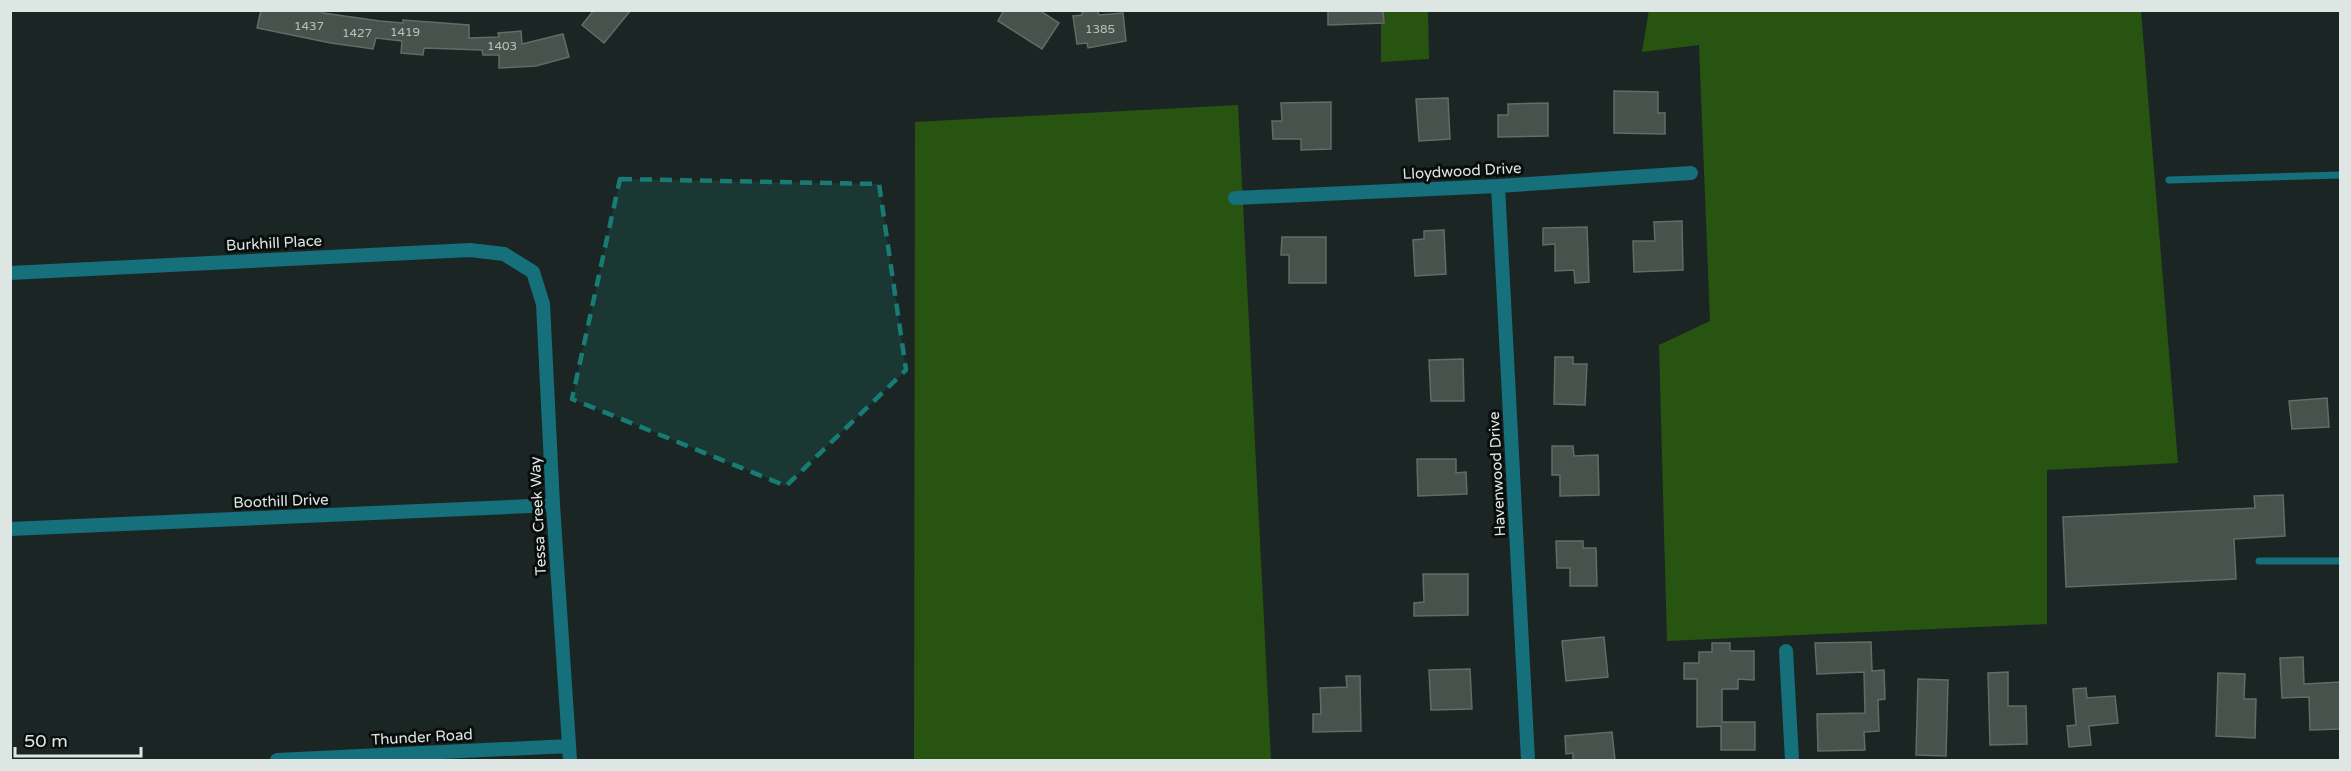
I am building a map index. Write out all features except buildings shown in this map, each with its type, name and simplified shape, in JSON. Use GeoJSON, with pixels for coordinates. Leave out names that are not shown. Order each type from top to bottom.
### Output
{"type":"FeatureCollection","features":[{"type":"Feature","properties":{"kind":"street","name":"Lloydwood Drive"},"geometry":{"type":"LineString","coordinates":[[1235,198],[1498,186],[1691,173]]}},
{"type":"Feature","properties":{"kind":"street","name":"Havenwood Drive"},"geometry":{"type":"LineString","coordinates":[[1498,186],[1528,760]]}},
{"type":"Feature","properties":{"kind":"street","name":"Burkhill Place"},"geometry":{"type":"LineString","coordinates":[[10,273],[470,250],[504,254],[533,272]]}},
{"type":"Feature","properties":{"kind":"street","name":"Tessa Creek Way"},"geometry":{"type":"LineString","coordinates":[[533,272],[543,304],[553,506],[570,760]]}},
{"type":"Feature","properties":{"kind":"street","name":"Boothill Drive"},"geometry":{"type":"LineString","coordinates":[[10,529],[553,506]]}},
{"type":"Feature","properties":{"kind":"street"},"geometry":{"type":"LineString","coordinates":[[1786,651],[1792,760]]}},
{"type":"Feature","properties":{"kind":"street","name":"Thunder Road"},"geometry":{"type":"LineString","coordinates":[[277,760],[568,746]]}},
{"type":"Feature","properties":{"kind":"lane"},"geometry":{"type":"LineString","coordinates":[[2169,180],[2340,175]]}},
{"type":"Feature","properties":{"kind":"lane"},"geometry":{"type":"LineString","coordinates":[[2259,561],[2340,561]]}},
{"type":"Feature","properties":{"kind":"highlighted area"},"geometry":{"type":"Polygon","coordinates":[[[620,179],[879,184],[906,370],[786,486],[572,399],[620,179]]]}},
{"type":"Feature","properties":{"kind":"green space"},"geometry":{"type":"Polygon","coordinates":[[[1649,10],[2141,11],[2178,463],[2047,470],[2047,624],[1667,641],[1659,345],[1710,321],[1699,45],[1642,52],[1649,10]]]}},
{"type":"Feature","properties":{"kind":"green space"},"geometry":{"type":"Polygon","coordinates":[[[1381,11],[1428,11],[1429,59],[1381,62],[1381,11]]]}},
{"type":"Feature","properties":{"kind":"green space"},"geometry":{"type":"Polygon","coordinates":[[[1238,105],[1271,760],[914,760],[915,122],[1238,105]]]}}]}
